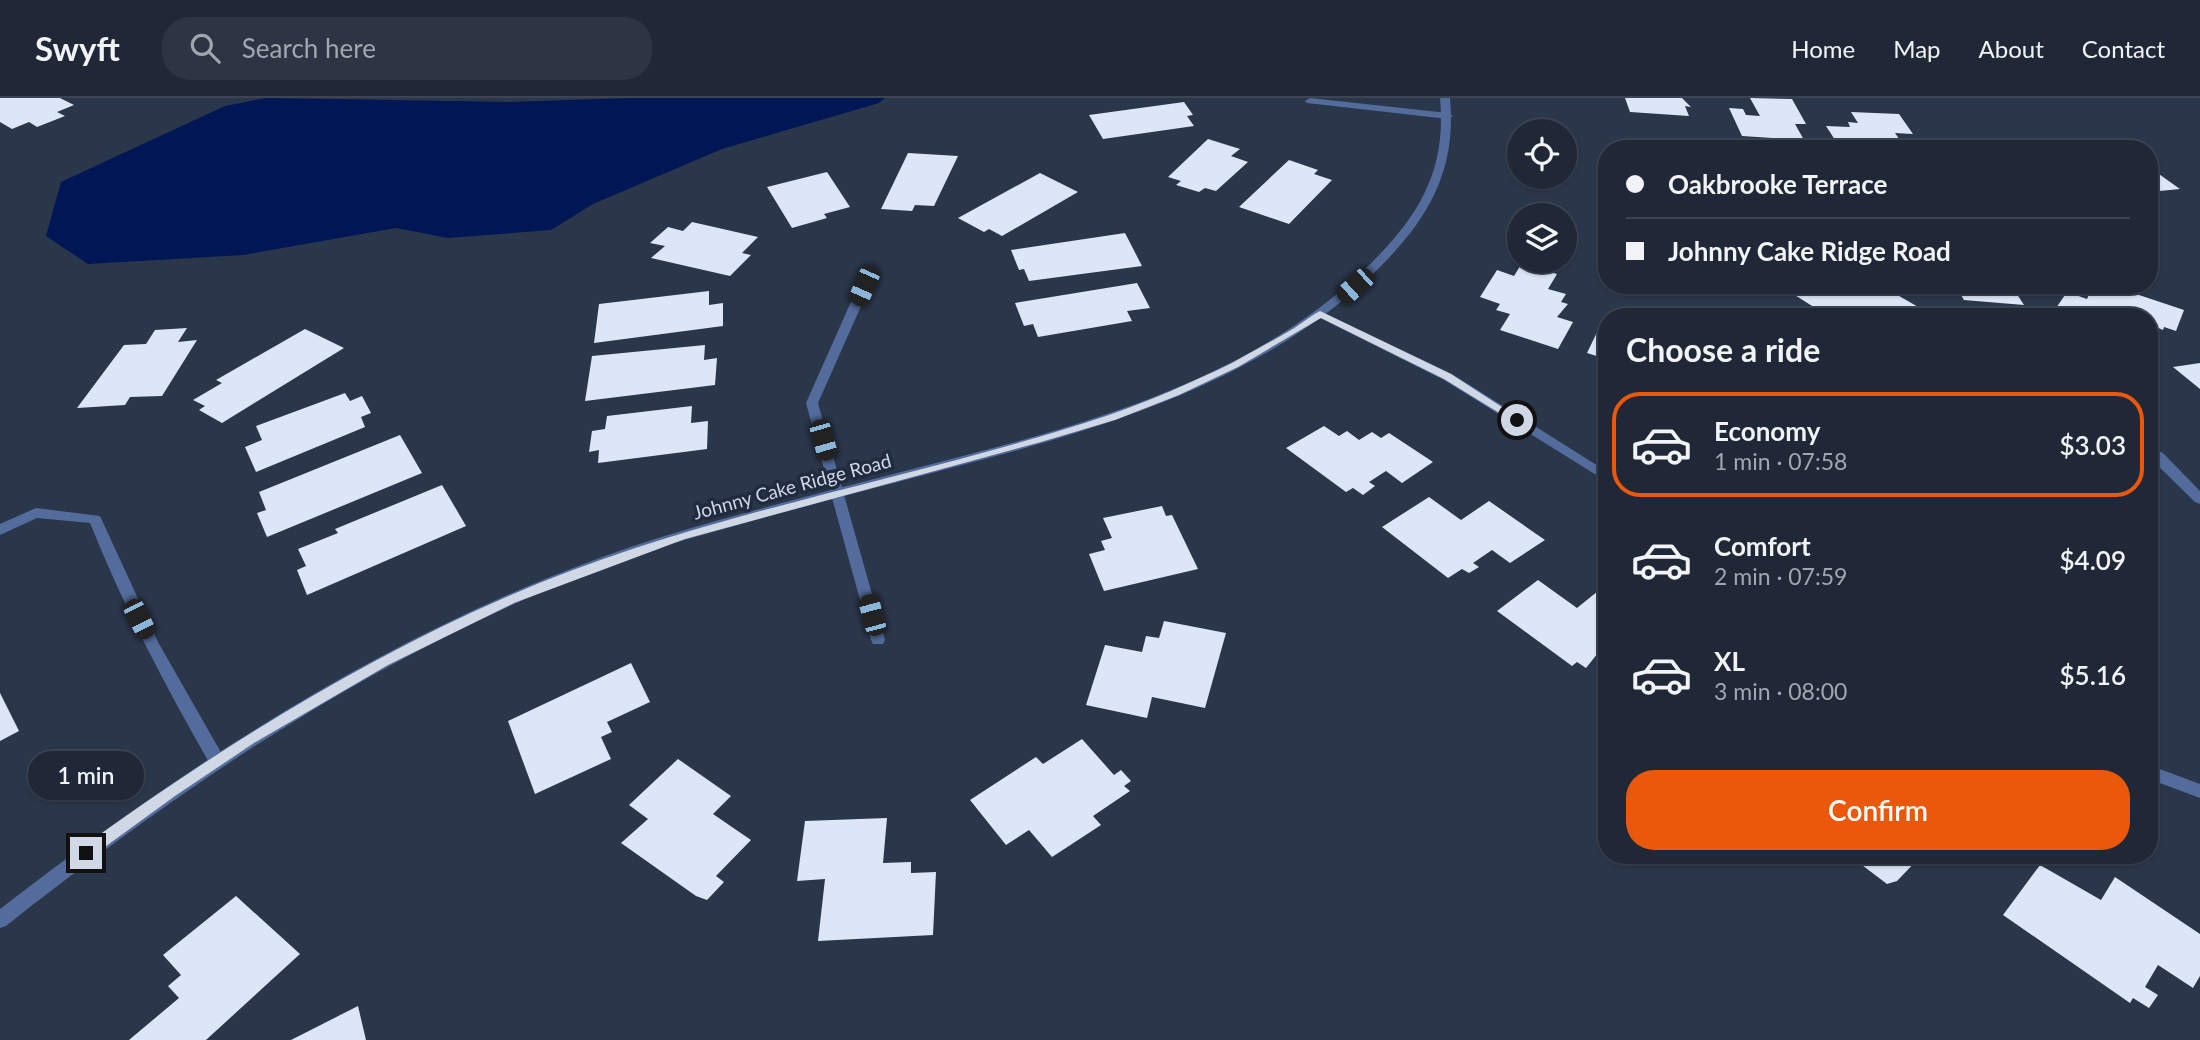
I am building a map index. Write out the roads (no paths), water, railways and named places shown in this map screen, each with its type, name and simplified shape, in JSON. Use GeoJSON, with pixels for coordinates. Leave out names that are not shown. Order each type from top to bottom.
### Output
{"type":"FeatureCollection","features":[{"type":"Feature","properties":{"kind":"street","name":"Johnny Cake Ridge Road"},"geometry":{"type":"LineString","coordinates":[[0,920],[107,836],[217,761],[383,661],[509,600],[682,536],[1111,417],[1176,393],[1295,332],[1373,270],[1401,239],[1425,205],[1442,167],[1448,116],[1445,98]]}},
{"type":"Feature","properties":{"kind":"street"},"geometry":{"type":"LineString","coordinates":[[1310,101],[1448,116]]}},
{"type":"Feature","properties":{"kind":"street"},"geometry":{"type":"LineString","coordinates":[[864,286],[812,403],[878,640]]}},
{"type":"Feature","properties":{"kind":"street"},"geometry":{"type":"LineString","coordinates":[[1320,314],[1448,377],[1598,472]]}},
{"type":"Feature","properties":{"kind":"street"},"geometry":{"type":"LineString","coordinates":[[2158,456],[2200,499]]}},
{"type":"Feature","properties":{"kind":"street"},"geometry":{"type":"LineString","coordinates":[[0,530],[36,513],[95,519],[117,577],[171,683],[217,761]]}},
{"type":"Feature","properties":{"kind":"street"},"geometry":{"type":"LineString","coordinates":[[2158,775],[2200,791]]}}]}
